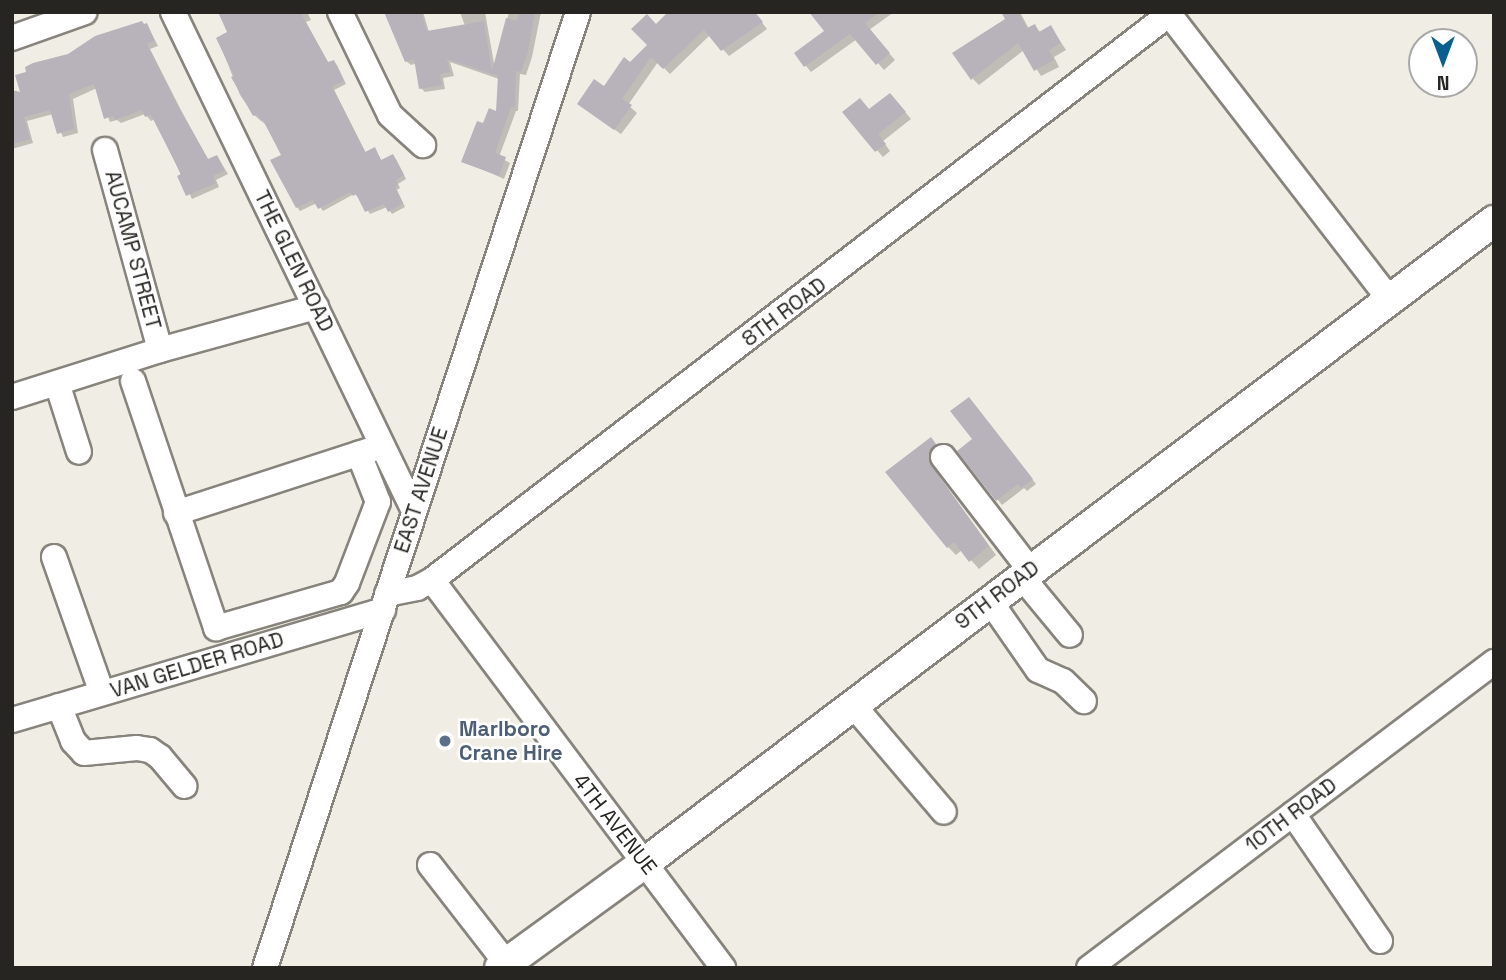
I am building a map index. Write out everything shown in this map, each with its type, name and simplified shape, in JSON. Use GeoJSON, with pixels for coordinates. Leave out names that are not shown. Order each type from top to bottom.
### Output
{"type":"FeatureCollection","features":[{"type":"Feature","properties":{"kind":"main road","name":"9TH ROAD"},"geometry":{"type":"LineString","coordinates":[[503,966],[646,862],[1494,222]]}},
{"type":"Feature","properties":{"kind":"street"},"geometry":{"type":"LineString","coordinates":[[12,38],[85,12]]}},
{"type":"Feature","properties":{"kind":"street","name":"THE GLEN ROAD"},"geometry":{"type":"LineString","coordinates":[[173,12],[414,511]]}},
{"type":"Feature","properties":{"kind":"street"},"geometry":{"type":"LineString","coordinates":[[340,12],[390,115],[423,145]]}},
{"type":"Feature","properties":{"kind":"street"},"geometry":{"type":"LineString","coordinates":[[1170,13],[1389,299]]}},
{"type":"Feature","properties":{"kind":"street","name":"8TH ROAD"},"geometry":{"type":"LineString","coordinates":[[385,602],[432,580],[1170,13]]}},
{"type":"Feature","properties":{"kind":"street","name":"EAST AVENUE"},"geometry":{"type":"LineString","coordinates":[[265,968],[580,14]]}},
{"type":"Feature","properties":{"kind":"street","name":"AUCAMP STREET"},"geometry":{"type":"LineString","coordinates":[[105,150],[160,350]]}},
{"type":"Feature","properties":{"kind":"street","name":"AUCAMP STREET"},"geometry":{"type":"LineString","coordinates":[[12,397],[160,350],[316,307]]}},
{"type":"Feature","properties":{"kind":"street"},"geometry":{"type":"LineString","coordinates":[[134,381],[216,628],[331,597],[347,583],[377,502],[359,454]]}},
{"type":"Feature","properties":{"kind":"street"},"geometry":{"type":"LineString","coordinates":[[57,383],[79,452]]}},
{"type":"Feature","properties":{"kind":"street"},"geometry":{"type":"LineString","coordinates":[[176,513],[383,446]]}},
{"type":"Feature","properties":{"kind":"street"},"geometry":{"type":"LineString","coordinates":[[943,457],[1070,635]]}},
{"type":"Feature","properties":{"kind":"street"},"geometry":{"type":"LineString","coordinates":[[54,557],[102,693]]}},
{"type":"Feature","properties":{"kind":"street","name":"4TH AVENUE"},"geometry":{"type":"LineString","coordinates":[[432,580],[723,968]]}},
{"type":"Feature","properties":{"kind":"street"},"geometry":{"type":"LineString","coordinates":[[990,601],[1038,670],[1047,677],[1063,681],[1084,701]]}},
{"type":"Feature","properties":{"kind":"street","name":"VAN GELDER ROAD"},"geometry":{"type":"LineString","coordinates":[[12,720],[385,602]]}},
{"type":"Feature","properties":{"kind":"street","name":"10TH ROAD"},"geometry":{"type":"LineString","coordinates":[[1088,968],[1293,814],[1490,674]]}},
{"type":"Feature","properties":{"kind":"street"},"geometry":{"type":"LineString","coordinates":[[853,705],[944,812]]}},
{"type":"Feature","properties":{"kind":"street"},"geometry":{"type":"LineString","coordinates":[[59,706],[73,741],[84,753],[137,748],[150,750],[160,757],[184,786]]}},
{"type":"Feature","properties":{"kind":"street"},"geometry":{"type":"LineString","coordinates":[[1293,814],[1380,941]]}},
{"type":"Feature","properties":{"kind":"street"},"geometry":{"type":"LineString","coordinates":[[430,866],[503,966]]}},
{"type":"Feature","properties":{"kind":"building"},"geometry":{"type":"Polygon","coordinates":[[[218,12],[300,12],[328,62],[334,60],[344,81],[332,86],[365,152],[375,147],[381,160],[393,154],[404,175],[396,180],[398,185],[395,187],[403,203],[388,212],[384,204],[365,212],[356,194],[353,196],[350,192],[318,209],[313,200],[296,208],[270,160],[281,155],[263,120],[261,121],[257,114],[253,116],[231,77],[234,76],[216,38],[227,32],[218,12]]]}},
{"type":"Feature","properties":{"kind":"building"},"geometry":{"type":"Polygon","coordinates":[[[384,12],[421,12],[427,31],[484,21],[492,71],[506,18],[517,21],[519,12],[535,12],[528,52],[521,72],[516,71],[515,107],[511,107],[495,153],[506,157],[499,176],[461,162],[477,121],[483,123],[489,108],[496,111],[498,76],[447,59],[450,72],[440,74],[442,85],[419,89],[414,59],[405,62],[384,12]]]}},
{"type":"Feature","properties":{"kind":"building"},"geometry":{"type":"Polygon","coordinates":[[[668,12],[755,12],[763,22],[721,51],[704,30],[663,69],[651,57],[622,99],[632,105],[614,130],[577,104],[594,79],[604,86],[624,57],[630,62],[647,45],[631,29],[647,14],[656,24],[668,12]]]}},
{"type":"Feature","properties":{"kind":"building"},"geometry":{"type":"Polygon","coordinates":[[[809,12],[880,12],[865,23],[890,53],[876,65],[850,34],[804,67],[794,53],[824,31],[809,12]]]}},
{"type":"Feature","properties":{"kind":"building"},"geometry":{"type":"Polygon","coordinates":[[[1001,12],[1018,12],[1027,28],[1035,24],[1039,32],[1051,25],[1061,43],[1049,50],[1054,60],[1034,71],[1018,43],[971,80],[952,53],[1005,19],[1001,12]]]}},
{"type":"Feature","properties":{"kind":"building"},"geometry":{"type":"Polygon","coordinates":[[[142,21],[147,23],[155,41],[147,44],[178,106],[208,159],[217,155],[225,170],[213,176],[216,183],[186,196],[177,176],[181,174],[151,115],[145,117],[142,110],[115,120],[113,116],[104,119],[94,84],[69,94],[74,129],[57,134],[50,110],[24,117],[30,139],[12,144],[12,90],[20,92],[15,75],[26,72],[25,67],[33,63],[68,54],[95,36],[142,21]]]}},
{"type":"Feature","properties":{"kind":"building"},"geometry":{"type":"Polygon","coordinates":[[[890,93],[906,112],[878,134],[886,144],[875,152],[842,112],[860,98],[869,109],[890,93]]]}},
{"type":"Feature","properties":{"kind":"building"},"geometry":{"type":"Polygon","coordinates":[[[969,397],[1033,479],[1021,488],[1018,484],[996,501],[957,451],[972,439],[950,411],[969,397]]]}},
{"type":"Feature","properties":{"kind":"building"},"geometry":{"type":"Polygon","coordinates":[[[931,437],[936,444],[929,452],[931,465],[989,546],[969,562],[954,542],[947,548],[885,472],[931,437]]]}},
{"type":"Feature","properties":{"kind":"place","name":"Marlboro Crane Hire"},"geometry":{"type":"Point","coordinates":[445,741]}}]}
